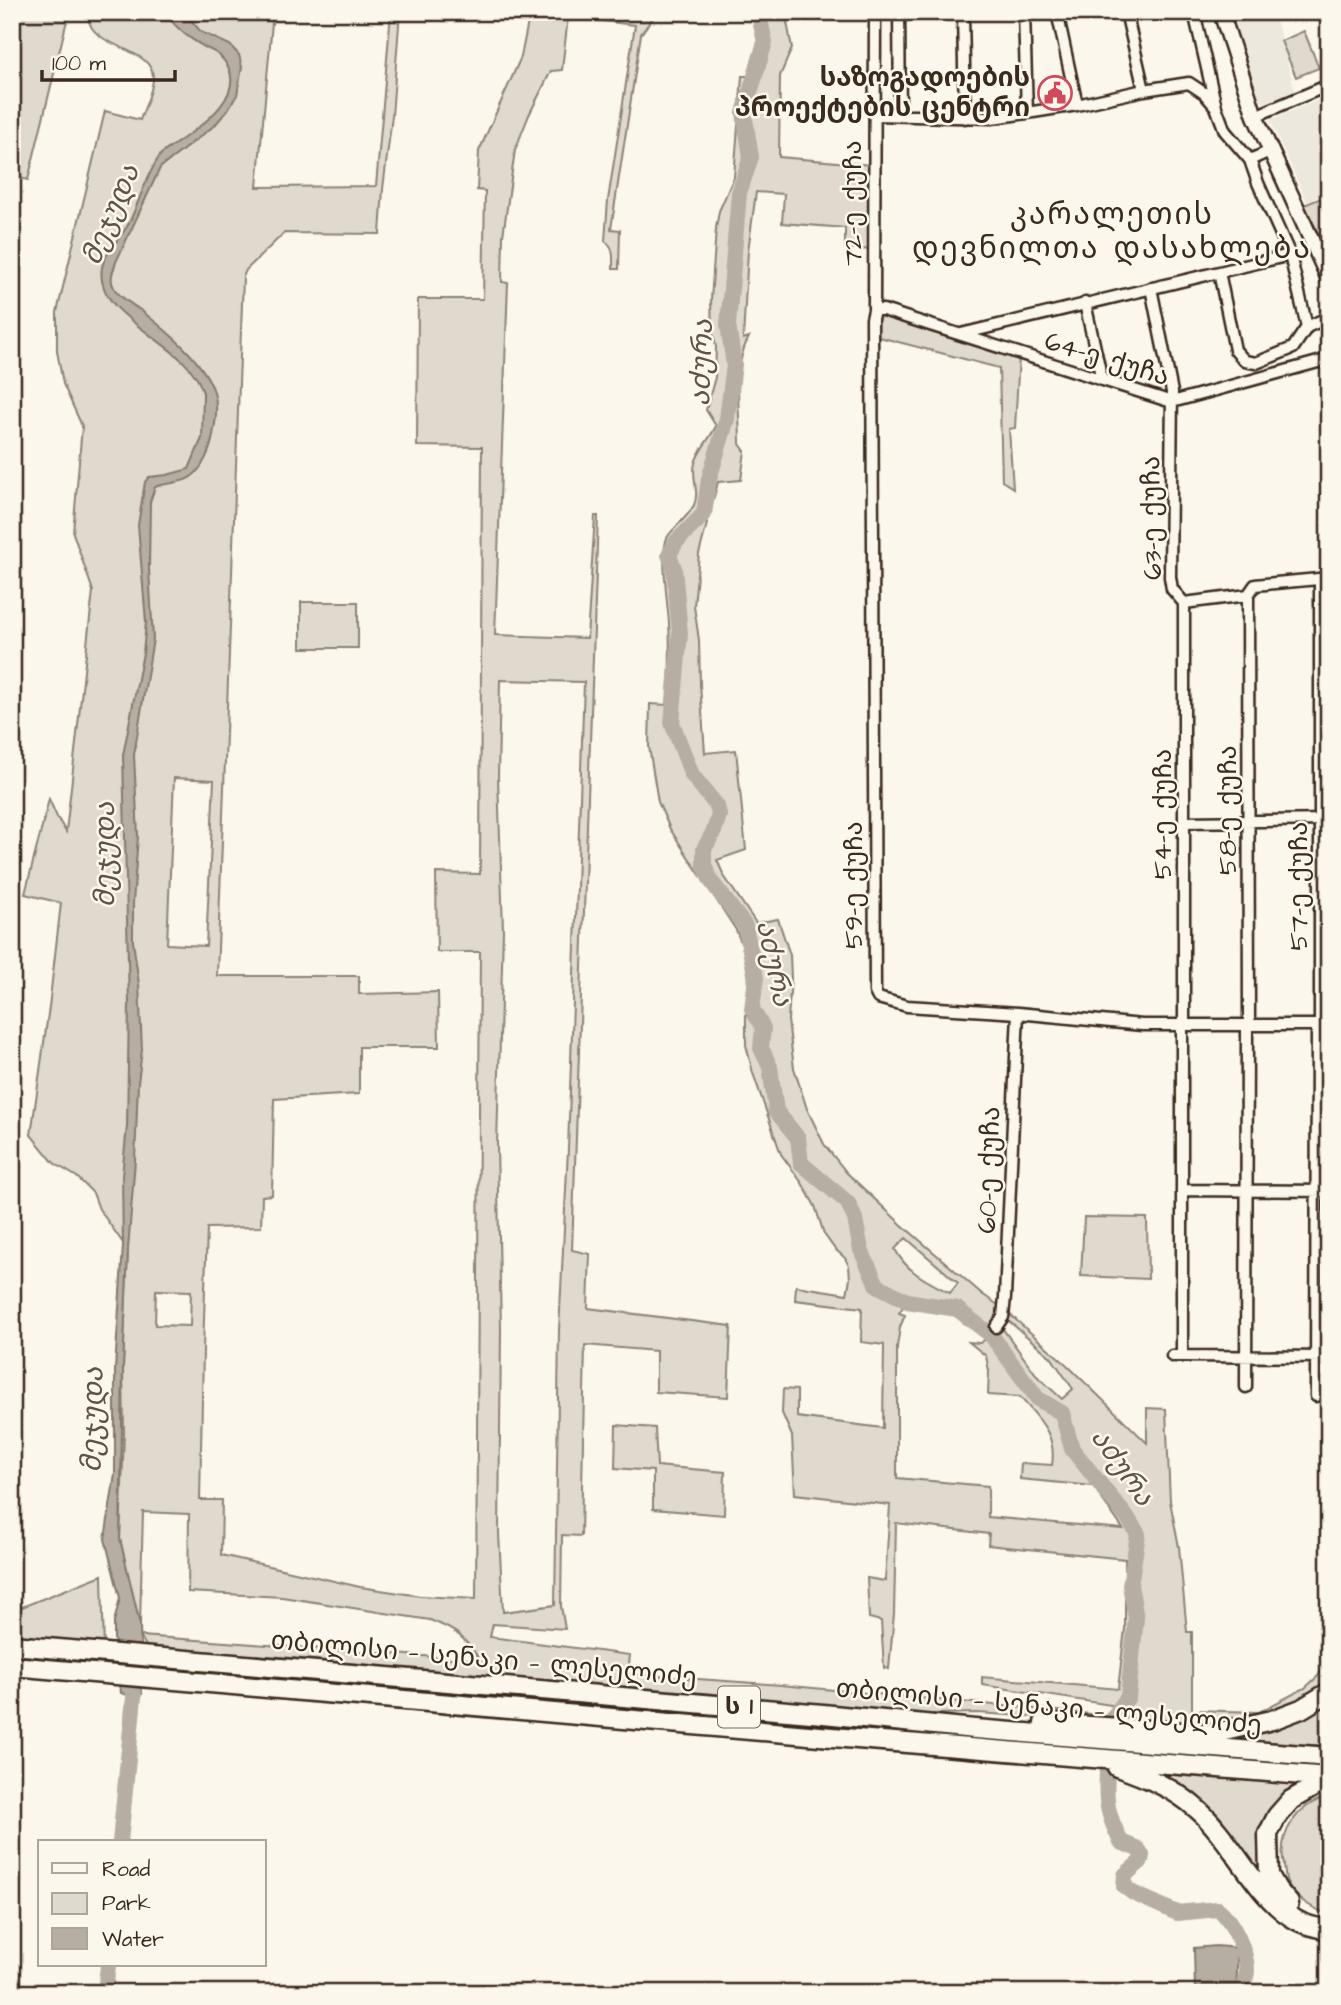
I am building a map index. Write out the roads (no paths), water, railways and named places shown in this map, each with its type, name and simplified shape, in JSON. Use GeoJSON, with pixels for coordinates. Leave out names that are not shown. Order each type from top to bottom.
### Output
{"type":"FeatureCollection","features":[{"type":"Feature","properties":{"kind":"highway","name":"თბილისი — სენაკი — ლესელიძე"},"geometry":{"type":"LineString","coordinates":[[12,1645],[1329,1757]]}},
{"type":"Feature","properties":{"kind":"highway","name":"თბილისი — სენაკი — ლესელიძე"},"geometry":{"type":"LineString","coordinates":[[12,1666],[1329,1777]]}},
{"type":"Feature","properties":{"kind":"highway"},"geometry":{"type":"LineString","coordinates":[[975,1729],[1008,1721],[1212,1734],[1272,1720],[1301,1709],[1329,1692]]}},
{"type":"Feature","properties":{"kind":"highway"},"geometry":{"type":"LineString","coordinates":[[1097,1759],[1152,1779],[1183,1798],[1221,1834],[1277,1906],[1297,1920],[1329,1930]]}},
{"type":"Feature","properties":{"kind":"highway"},"geometry":{"type":"LineString","coordinates":[[1329,1784],[1317,1785],[1291,1800],[1277,1816],[1268,1834],[1269,1875],[1278,1889],[1301,1913],[1313,1919],[1329,1921]]}},
{"type":"Feature","properties":{"kind":"main road"},"geometry":{"type":"LineString","coordinates":[[1221,12],[1255,117],[1329,279]]}},
{"type":"Feature","properties":{"kind":"street","name":"72-ე ქუჩა"},"geometry":{"type":"LineString","coordinates":[[873,314],[875,12]]}},
{"type":"Feature","properties":{"kind":"street"},"geometry":{"type":"LineString","coordinates":[[899,12],[900,116]]}},
{"type":"Feature","properties":{"kind":"street"},"geometry":{"type":"LineString","coordinates":[[963,12],[965,118]]}},
{"type":"Feature","properties":{"kind":"street"},"geometry":{"type":"LineString","coordinates":[[1024,12],[1027,113]]}},
{"type":"Feature","properties":{"kind":"street"},"geometry":{"type":"LineString","coordinates":[[1058,12],[1077,105]]}},
{"type":"Feature","properties":{"kind":"street"},"geometry":{"type":"LineString","coordinates":[[1126,12],[1144,90]]}},
{"type":"Feature","properties":{"kind":"street"},"geometry":{"type":"LineString","coordinates":[[1194,12],[1216,107],[1226,131],[1250,160],[1290,255],[1307,327]]}},
{"type":"Feature","properties":{"kind":"street"},"geometry":{"type":"LineString","coordinates":[[875,116],[992,118],[1189,83],[1204,93],[1216,107]]}},
{"type":"Feature","properties":{"kind":"street"},"geometry":{"type":"LineString","coordinates":[[1255,117],[1329,85]]}},
{"type":"Feature","properties":{"kind":"street"},"geometry":{"type":"LineString","coordinates":[[1250,160],[1272,150]]}},
{"type":"Feature","properties":{"kind":"street"},"geometry":{"type":"LineString","coordinates":[[961,334],[1290,255]]}},
{"type":"Feature","properties":{"kind":"street"},"geometry":{"type":"LineString","coordinates":[[1219,272],[1236,350],[1245,361],[1256,363],[1293,348],[1307,327],[1329,317]]}},
{"type":"Feature","properties":{"kind":"street","name":"63-ე ქუჩა"},"geometry":{"type":"LineString","coordinates":[[1151,288],[1172,392],[1172,589],[1184,603],[1248,595],[1255,585],[1324,579]]}},
{"type":"Feature","properties":{"kind":"street"},"geometry":{"type":"LineString","coordinates":[[1085,303],[1102,380]]}},
{"type":"Feature","properties":{"kind":"street","name":"64-ე ქუჩა"},"geometry":{"type":"LineString","coordinates":[[873,314],[883,310],[1172,402],[1329,359]]}},
{"type":"Feature","properties":{"kind":"street","name":"59-ე ქუჩა"},"geometry":{"type":"LineString","coordinates":[[873,314],[875,992],[878,998],[907,1006],[1142,1025],[1322,1025]]}},
{"type":"Feature","properties":{"kind":"street"},"geometry":{"type":"LineString","coordinates":[[1256,363],[1258,379]]}},
{"type":"Feature","properties":{"kind":"street","name":"57-ე ქუჩა"},"geometry":{"type":"LineString","coordinates":[[1316,1396],[1316,1191],[1322,1025],[1324,579]]}},
{"type":"Feature","properties":{"kind":"street","name":"58-ე ქუჩა"},"geometry":{"type":"LineString","coordinates":[[1246,1387],[1250,821],[1248,595]]}},
{"type":"Feature","properties":{"kind":"street","name":"54-ე ქუჩა"},"geometry":{"type":"LineString","coordinates":[[1184,603],[1182,1190],[1177,1356],[1329,1357]]}},
{"type":"Feature","properties":{"kind":"street"},"geometry":{"type":"LineString","coordinates":[[1184,822],[1324,820]]}},
{"type":"Feature","properties":{"kind":"street","name":"60-ე ქუჩა"},"geometry":{"type":"LineString","coordinates":[[996,1326],[1003,1317],[1005,1297],[1018,1013]]}},
{"type":"Feature","properties":{"kind":"street"},"geometry":{"type":"LineString","coordinates":[[1182,1190],[1329,1191]]}},
{"type":"Feature","properties":{"kind":"water"},"geometry":{"type":"Polygon","coordinates":[[[165,12],[187,12],[201,32],[230,45],[239,55],[242,67],[237,95],[227,111],[215,125],[160,168],[116,262],[112,278],[119,295],[163,328],[202,369],[214,392],[216,408],[210,446],[199,469],[187,479],[155,487],[150,502],[149,569],[153,639],[134,755],[138,836],[133,941],[139,984],[142,1050],[128,1250],[120,1539],[140,1625],[142,1694],[134,1697],[121,1693],[114,1638],[114,1622],[120,1598],[105,1539],[115,1474],[115,1369],[123,1246],[122,1176],[127,1126],[129,1003],[123,755],[143,653],[146,622],[138,525],[145,482],[149,477],[189,469],[202,438],[203,393],[195,375],[180,359],[124,315],[110,300],[102,283],[103,263],[129,223],[147,179],[161,154],[215,113],[231,85],[230,71],[220,56],[183,33],[165,12]]]}},
{"type":"Feature","properties":{"kind":"water"},"geometry":{"type":"Polygon","coordinates":[[[1194,1948],[1238,1948],[1236,1993],[1195,1993],[1194,1948]]]}},
{"type":"Feature","properties":{"kind":"waterway","name":"აძურა"},"geometry":{"type":"LineString","coordinates":[[758,12],[765,42],[744,113],[751,157],[739,193],[728,325],[734,365],[727,419],[709,479],[704,514],[676,542],[669,555],[674,568],[680,633],[672,723],[692,775],[717,806],[719,815],[704,849],[704,865],[711,881],[745,926],[756,978],[752,1009],[763,1028],[761,1048],[770,1067],[776,1111],[798,1138],[801,1163],[848,1203],[855,1219],[861,1250],[877,1285],[907,1301],[957,1309],[991,1335],[1038,1399],[1062,1413],[1072,1449],[1138,1534],[1130,1585],[1136,1618],[1128,1697],[1113,1717]]}},
{"type":"Feature","properties":{"kind":"waterway","name":"მეჯუდა"},"geometry":{"type":"LineString","coordinates":[[120,1840],[134,1697],[133,1677]]}},
{"type":"Feature","properties":{"kind":"waterway","name":"აძურა"},"geometry":{"type":"LineString","coordinates":[[1107,1773],[1107,1801],[1117,1833],[1121,1842],[1138,1849],[1142,1855],[1141,1861],[1125,1875],[1124,1886],[1133,1893],[1177,1913],[1218,1909],[1233,1928],[1242,1946],[1247,1973],[1241,1993]]}},
{"type":"Feature","properties":{"kind":"waterway","name":"მეჯუდა"},"geometry":{"type":"LineString","coordinates":[[105,1993],[108,1966]]}},
{"type":"Feature","properties":{"kind":"place","name":"საზოგადოების პროექტების ცენტრი"},"geometry":{"type":"Point","coordinates":[1055,93]}},
{"type":"Feature","properties":{"kind":"district","name":"კარალეთის დევნილთა დასახლება"},"geometry":{"type":"Point","coordinates":[1112,232]}}]}
